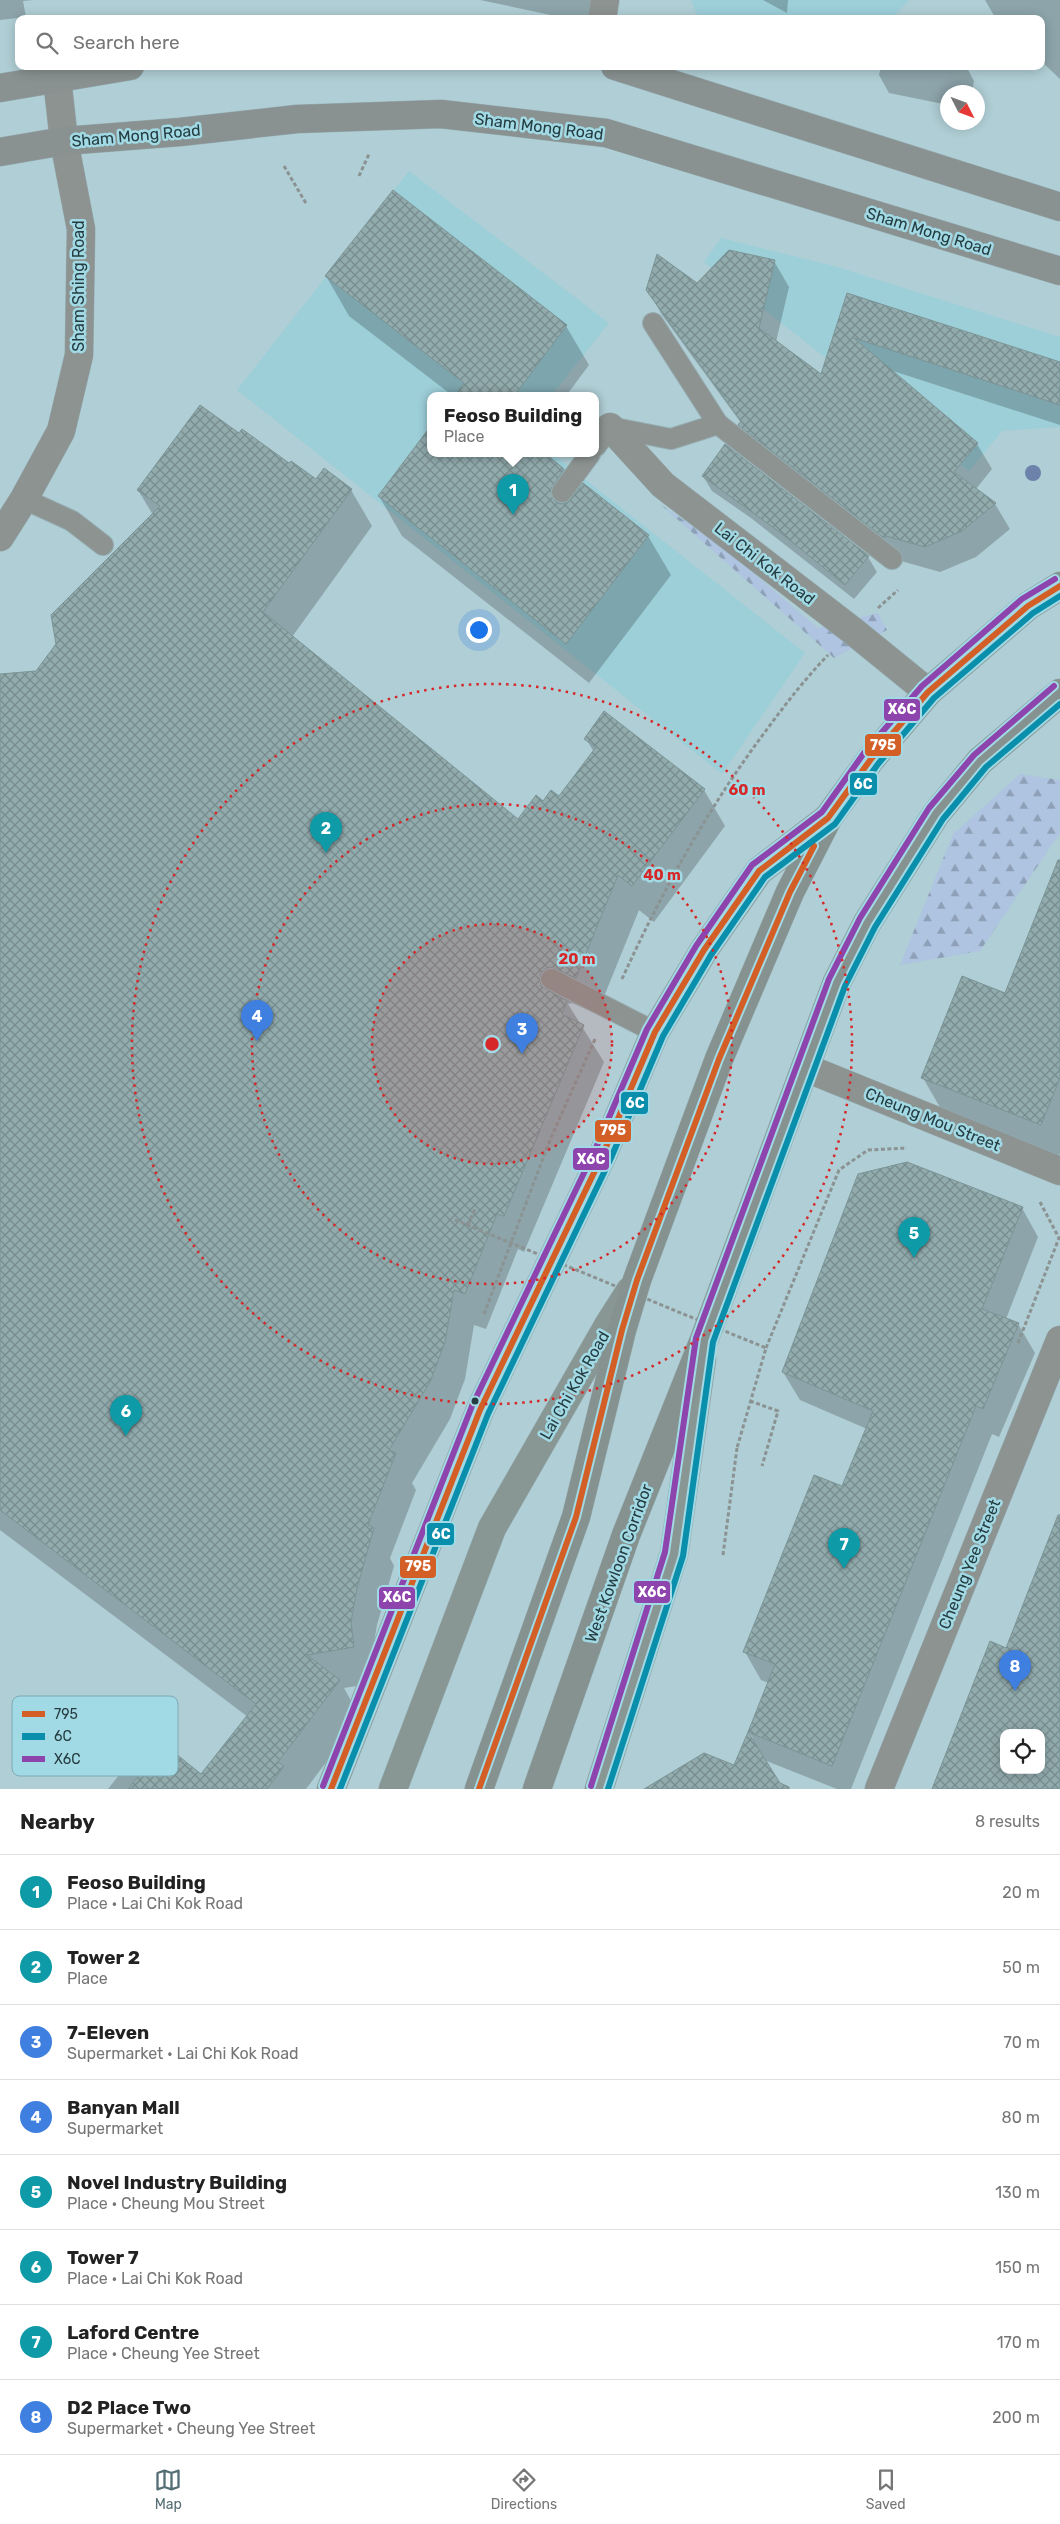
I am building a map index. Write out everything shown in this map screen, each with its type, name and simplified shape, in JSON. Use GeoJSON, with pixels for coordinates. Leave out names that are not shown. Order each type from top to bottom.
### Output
{"type":"FeatureCollection","features":[{"type":"Feature","properties":{"kind":"highway","name":"Lai Chi Kok Road"},"geometry":{"type":"LineString","coordinates":[[637,1280],[719,1059],[790,892],[828,818],[871,759],[928,692],[1028,606],[1060,586]]}},
{"type":"Feature","properties":{"kind":"highway"},"geometry":{"type":"LineString","coordinates":[[704,1340],[838,982],[867,923],[936,814],[980,761],[1060,693]]}},
{"type":"Feature","properties":{"kind":"highway"},"geometry":{"type":"LineString","coordinates":[[479,1789],[576,1517],[622,1330],[637,1280]]}},
{"type":"Feature","properties":{"kind":"highway","name":"West Kowloon Corridor"},"geometry":{"type":"LineString","coordinates":[[537,1789],[626,1535],[704,1340]]}},
{"type":"Feature","properties":{"kind":"main road","name":"Lai Chi Kok Road"},"geometry":{"type":"LineString","coordinates":[[393,1789],[492,1528],[609,1324],[637,1280]]}},
{"type":"Feature","properties":{"kind":"main road"},"geometry":{"type":"LineString","coordinates":[[599,1789],[674,1554],[704,1340]]}},
{"type":"Feature","properties":{"kind":"street"},"geometry":{"type":"LineString","coordinates":[[603,15],[605,0]]}},
{"type":"Feature","properties":{"kind":"street"},"geometry":{"type":"LineString","coordinates":[[0,88],[105,70]]}},
{"type":"Feature","properties":{"kind":"street"},"geometry":{"type":"LineString","coordinates":[[628,70],[1060,207]]}},
{"type":"Feature","properties":{"kind":"street","name":"Sham Shing Road"},"geometry":{"type":"LineString","coordinates":[[0,537],[24,499],[61,432],[79,355],[81,229],[64,140],[56,78]]}},
{"type":"Feature","properties":{"kind":"street","name":"Sham Mong Road"},"geometry":{"type":"LineString","coordinates":[[0,152],[64,140],[180,132],[297,119],[441,114],[606,133],[1060,271]]}},
{"type":"Feature","properties":{"kind":"street","name":"Lai Chi Kok Road"},"geometry":{"type":"LineString","coordinates":[[603,437],[853,631],[928,692]]}},
{"type":"Feature","properties":{"kind":"street","name":"Lai Chi Kok Road"},"geometry":{"type":"LineString","coordinates":[[331,1789],[480,1410],[603,1154],[654,1032],[704,950],[759,871],[828,818]]}},
{"type":"Feature","properties":{"kind":"street","name":"Cheung Mou Street"},"geometry":{"type":"LineString","coordinates":[[806,1068],[1060,1171]]}},
{"type":"Feature","properties":{"kind":"street","name":"Cheung Yee Street"},"geometry":{"type":"LineString","coordinates":[[879,1789],[1060,1340]]}},
{"type":"Feature","properties":{"kind":"lane"},"geometry":{"type":"LineString","coordinates":[[653,323],[718,424],[892,559]]}},
{"type":"Feature","properties":{"kind":"lane"},"geometry":{"type":"LineString","coordinates":[[603,437],[671,439],[718,424]]}},
{"type":"Feature","properties":{"kind":"lane"},"geometry":{"type":"LineString","coordinates":[[562,492],[588,457]]}},
{"type":"Feature","properties":{"kind":"lane"},"geometry":{"type":"LineString","coordinates":[[24,499],[72,520],[104,545]]}},
{"type":"Feature","properties":{"kind":"lane"},"geometry":{"type":"LineString","coordinates":[[551,979],[654,1032]]}},
{"type":"Feature","properties":{"kind":"path"},"geometry":{"type":"LineString","coordinates":[[359,176],[369,154]]}},
{"type":"Feature","properties":{"kind":"path"},"geometry":{"type":"LineString","coordinates":[[284,166],[307,206]]}},
{"type":"Feature","properties":{"kind":"path"},"geometry":{"type":"LineString","coordinates":[[723,1555],[737,1448],[766,1348],[839,1170],[868,1150],[907,1148],[916,1152]]}},
{"type":"Feature","properties":{"kind":"path"},"geometry":{"type":"LineString","coordinates":[[1016,1348],[1059,1238],[1040,1202],[1031,1198]]}},
{"type":"Feature","properties":{"kind":"path"},"geometry":{"type":"LineString","coordinates":[[468,1225],[475,1209]]}},
{"type":"Feature","properties":{"kind":"path"},"geometry":{"type":"LineString","coordinates":[[455,1220],[766,1348]]}},
{"type":"Feature","properties":{"kind":"path"},"geometry":{"type":"LineString","coordinates":[[750,1402],[778,1410],[762,1466]]}},
{"type":"Feature","properties":{"kind":"shaded area"},"geometry":{"type":"Polygon","coordinates":[[[691,0],[909,0],[895,15],[697,15],[691,0]]]}},
{"type":"Feature","properties":{"kind":"shaded area"},"geometry":{"type":"Polygon","coordinates":[[[409,171],[609,323],[554,392],[427,392],[427,457],[557,457],[805,653],[722,774],[237,390],[409,171]]]}},
{"type":"Feature","properties":{"kind":"shaded area"},"geometry":{"type":"Polygon","coordinates":[[[721,238],[834,266],[1060,337],[1060,427],[1002,431],[969,471],[704,262],[721,238]]]}},
{"type":"Feature","properties":{"kind":"green space"},"geometry":{"type":"Polygon","coordinates":[[[660,504],[722,546],[818,628],[878,613],[887,630],[834,658],[660,504]]]}},
{"type":"Feature","properties":{"kind":"green space"},"geometry":{"type":"Polygon","coordinates":[[[1020,774],[1060,780],[1060,833],[980,951],[900,965],[953,834],[1020,774]]]}},
{"type":"Feature","properties":{"kind":"building"},"geometry":{"type":"Polygon","coordinates":[[[393,190],[567,325],[517,392],[457,392],[464,383],[325,276],[393,190]]]}},
{"type":"Feature","properties":{"kind":"building"},"geometry":{"type":"Polygon","coordinates":[[[729,250],[775,260],[759,328],[821,374],[847,293],[1060,362],[1060,405],[854,338],[978,443],[954,472],[996,503],[962,531],[925,547],[886,536],[884,538],[738,425],[741,421],[646,290],[657,254],[697,283],[729,250]]]}},
{"type":"Feature","properties":{"kind":"building"},"geometry":{"type":"Polygon","coordinates":[[[200,405],[239,433],[242,429],[289,463],[291,461],[316,479],[324,468],[352,489],[263,612],[518,819],[536,795],[543,801],[551,790],[559,796],[596,747],[584,739],[604,711],[705,789],[632,886],[618,875],[576,978],[551,967],[545,969],[540,974],[541,986],[567,1001],[562,1014],[584,1025],[504,1216],[497,1214],[465,1294],[454,1290],[445,1342],[430,1382],[389,1450],[396,1453],[368,1525],[374,1528],[357,1588],[351,1622],[354,1647],[307,1655],[340,1680],[278,1762],[284,1766],[267,1789],[128,1789],[139,1776],[178,1776],[178,1755],[201,1774],[256,1704],[0,1510],[0,674],[36,671],[56,644],[51,615],[160,506],[137,490],[200,405]]]}},
{"type":"Feature","properties":{"kind":"building"},"geometry":{"type":"Polygon","coordinates":[[[427,431],[427,457],[550,457],[564,469],[550,490],[555,501],[560,504],[567,503],[583,483],[649,535],[566,644],[378,496],[427,431]]]}},
{"type":"Feature","properties":{"kind":"building"},"geometry":{"type":"Polygon","coordinates":[[[725,444],[869,556],[845,585],[781,533],[702,476],[725,444]]]}},
{"type":"Feature","properties":{"kind":"building"},"geometry":{"type":"Polygon","coordinates":[[[1058,860],[1060,860],[1060,1078],[1041,1125],[921,1078],[962,976],[1005,993],[1058,860]]]}},
{"type":"Feature","properties":{"kind":"building"},"geometry":{"type":"Polygon","coordinates":[[[907,1162],[1023,1207],[982,1309],[1019,1323],[983,1409],[976,1406],[832,1766],[748,1732],[775,1664],[743,1652],[814,1475],[842,1486],[873,1411],[782,1372],[858,1174],[907,1162]]]}},
{"type":"Feature","properties":{"kind":"building"},"geometry":{"type":"Polygon","coordinates":[[[1058,1515],[1060,1515],[1060,1789],[932,1789],[990,1641],[1006,1648],[1058,1515]]]}},
{"type":"Feature","properties":{"kind":"building"},"geometry":{"type":"Polygon","coordinates":[[[748,1732],[780,1783],[789,1787],[789,1789],[644,1789],[704,1753],[734,1765],[748,1732]]]}},
{"type":"Feature","properties":{"kind":"transit line","name":"X6C"},"geometry":{"type":"LineString","coordinates":[[323,1786],[472,1406],[595,1150],[647,1029],[696,946],[752,865],[822,812],[864,753],[922,686],[1022,599],[1055,579]]}},
{"type":"Feature","properties":{"kind":"transit line","name":"795"},"geometry":{"type":"LineString","coordinates":[[331,1789],[480,1410],[603,1154],[655,1032],[704,950],[759,871],[828,818],[871,759],[928,692],[1028,606],[1060,586]]}},
{"type":"Feature","properties":{"kind":"transit line","name":"6C"},"geometry":{"type":"LineString","coordinates":[[340,1789],[488,1414],[611,1158],[663,1036],[711,955],[765,877],[835,824],[878,764],[934,698],[1033,613],[1060,596]]}},
{"type":"Feature","properties":{"kind":"transit line","name":"X6C"},"geometry":{"type":"LineString","coordinates":[[591,1786],[665,1552],[696,1338],[829,979],[860,918],[929,808],[974,755],[1054,686]]}},
{"type":"Feature","properties":{"kind":"transit line","name":"6C"},"geometry":{"type":"LineString","coordinates":[[608,1789],[683,1556],[713,1342],[845,986],[875,927],[943,819],[986,767],[1060,704]]}},
{"type":"Feature","properties":{"kind":"transit line","name":"795"},"geometry":{"type":"LineString","coordinates":[[479,1789],[576,1517],[622,1330],[637,1280],[719,1059],[790,892],[814,846]]}},
{"type":"Feature","properties":{"kind":"place","name":"Feoso Building"},"geometry":{"type":"Point","coordinates":[513,515]}},
{"type":"Feature","properties":{"kind":"place","name":"Tower 2"},"geometry":{"type":"Point","coordinates":[326,853]}},
{"type":"Feature","properties":{"kind":"place","name":"Banyan Mall"},"geometry":{"type":"Point","coordinates":[257,1041]}},
{"type":"Feature","properties":{"kind":"place","name":"7-Eleven"},"geometry":{"type":"Point","coordinates":[522,1054]}},
{"type":"Feature","properties":{"kind":"place","name":"Novel Industry Building"},"geometry":{"type":"Point","coordinates":[914,1258]}},
{"type":"Feature","properties":{"kind":"place","name":"Tower 7"},"geometry":{"type":"Point","coordinates":[126,1436]}},
{"type":"Feature","properties":{"kind":"place","name":"Laford Centre"},"geometry":{"type":"Point","coordinates":[844,1569]}},
{"type":"Feature","properties":{"kind":"place","name":"D2 Place Two"},"geometry":{"type":"Point","coordinates":[1015,1691]}}]}
